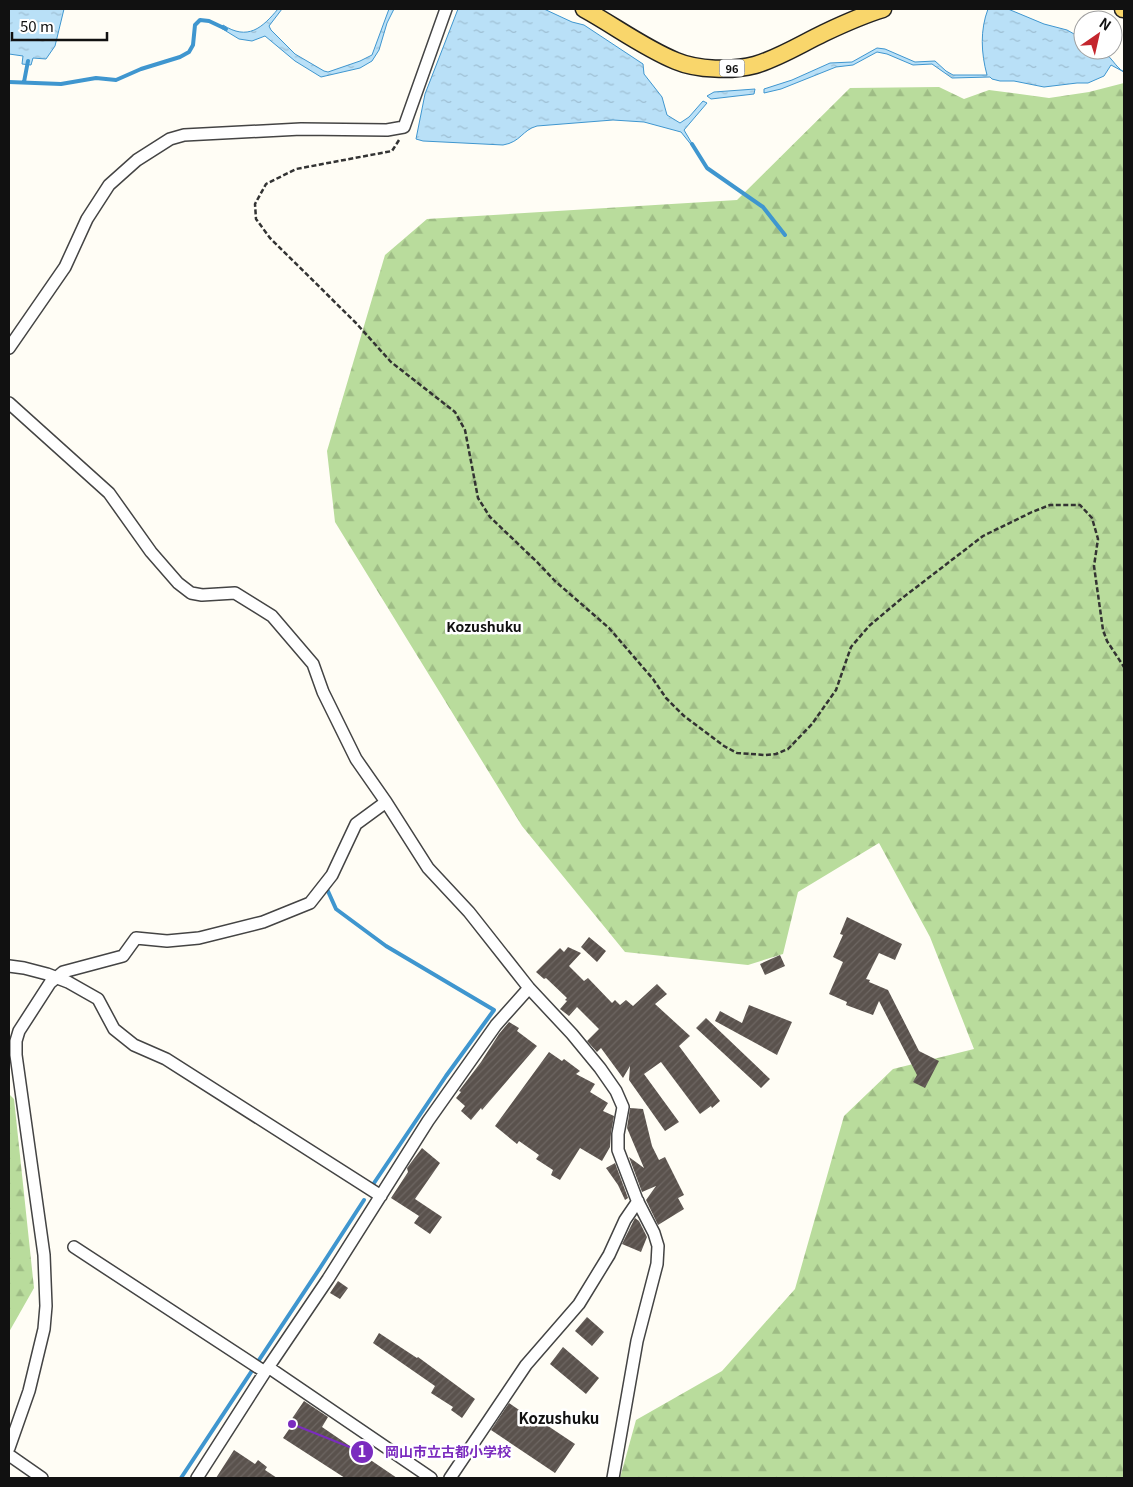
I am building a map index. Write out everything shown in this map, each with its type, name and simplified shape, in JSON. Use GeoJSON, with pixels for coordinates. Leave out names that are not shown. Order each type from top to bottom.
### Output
{"type":"FeatureCollection","features":[{"type":"Feature","properties":{"kind":"main road","name":"96"},"geometry":{"type":"LineString","coordinates":[[587,9],[654,51],[678,62],[702,68],[754,65],[785,53],[865,14],[883,9]]}},
{"type":"Feature","properties":{"kind":"street"},"geometry":{"type":"LineString","coordinates":[[9,348],[65,267],[87,219],[109,184],[137,160],[170,139],[184,134],[302,129],[387,130],[404,127],[446,9]]}},
{"type":"Feature","properties":{"kind":"street"},"geometry":{"type":"LineString","coordinates":[[9,403],[109,493],[151,552],[178,583],[191,594],[234,593],[272,616],[313,664],[322,692],[356,759],[428,868],[469,912],[529,988],[572,1034],[600,1068],[616,1092],[623,1107],[618,1134],[618,1150],[658,1246],[657,1264],[637,1341],[613,1478]]}},
{"type":"Feature","properties":{"kind":"street"},"geometry":{"type":"LineString","coordinates":[[9,1448],[29,1391],[44,1329],[46,1306],[44,1255],[16,1054],[16,1040],[19,1031],[54,978],[63,972],[123,956],[136,938],[167,941],[199,938],[263,922],[310,903],[332,875],[356,824],[386,802]]}},
{"type":"Feature","properties":{"kind":"street"},"geometry":{"type":"LineString","coordinates":[[9,966],[47,974],[68,982],[98,999],[114,1029],[134,1045],[166,1059],[380,1196]]}},
{"type":"Feature","properties":{"kind":"street"},"geometry":{"type":"LineString","coordinates":[[197,1478],[261,1367],[328,1278],[428,1121],[496,1025],[529,988]]}},
{"type":"Feature","properties":{"kind":"street"},"geometry":{"type":"LineString","coordinates":[[450,1478],[526,1365],[578,1304],[609,1255],[625,1220],[638,1201]]}},
{"type":"Feature","properties":{"kind":"street"},"geometry":{"type":"LineString","coordinates":[[74,1247],[431,1478]]}},
{"type":"Feature","properties":{"kind":"street"},"geometry":{"type":"LineString","coordinates":[[9,1455],[42,1478]]}},
{"type":"Feature","properties":{"kind":"path"},"geometry":{"type":"LineString","coordinates":[[404,127],[398,143],[392,151],[296,168],[266,184],[255,204],[256,219],[270,238],[356,323],[390,362],[455,412],[465,430],[478,498],[490,517],[555,581],[609,628],[653,679],[666,698],[684,716],[724,746],[737,753],[766,755],[776,754],[788,749],[812,724],[836,690],[851,647],[869,626],[983,536],[1050,505],[1080,505],[1092,518],[1098,539],[1094,566],[1103,630],[1107,641],[1124,667]]}},
{"type":"Feature","properties":{"kind":"green space"},"geometry":{"type":"Polygon","coordinates":[[[1124,83],[1124,1478],[620,1478],[636,1420],[722,1371],[795,1289],[844,1116],[893,1069],[974,1049],[930,937],[879,843],[798,892],[783,954],[748,965],[625,952],[522,826],[335,522],[327,451],[385,255],[427,219],[737,200],[850,88],[939,87],[964,99],[989,90],[1049,98],[1089,92],[1124,83]]]}},
{"type":"Feature","properties":{"kind":"green space"},"geometry":{"type":"Polygon","coordinates":[[[9,1094],[14,1099],[34,1288],[9,1332],[9,1094]]]}},
{"type":"Feature","properties":{"kind":"water"},"geometry":{"type":"Polygon","coordinates":[[[9,9],[64,9],[55,46],[46,59],[33,58],[31,65],[22,64],[23,56],[9,54],[9,9]]]}},
{"type":"Feature","properties":{"kind":"water"},"geometry":{"type":"Polygon","coordinates":[[[278,9],[282,9],[269,26],[271,30],[295,54],[328,72],[372,55],[389,9],[394,9],[387,23],[379,50],[372,61],[360,68],[321,77],[295,61],[265,36],[252,41],[239,39],[221,28],[223,25],[240,32],[254,30],[266,22],[278,9]]]}},
{"type":"Feature","properties":{"kind":"water"},"geometry":{"type":"Polygon","coordinates":[[[458,9],[544,9],[572,22],[584,25],[643,64],[644,74],[662,97],[667,115],[680,123],[689,117],[703,101],[707,103],[684,130],[697,152],[681,132],[644,122],[613,120],[537,126],[528,130],[518,139],[503,145],[423,141],[416,139],[425,94],[458,9]]]}},
{"type":"Feature","properties":{"kind":"water"},"geometry":{"type":"Polygon","coordinates":[[[988,9],[1008,9],[1044,24],[1067,30],[1073,33],[1073,60],[1112,60],[1124,72],[1111,65],[1104,76],[1088,83],[1044,87],[1014,81],[1000,81],[990,77],[952,78],[932,64],[913,65],[887,54],[877,52],[853,65],[836,67],[781,89],[764,93],[764,89],[792,80],[830,63],[852,62],[877,48],[885,49],[915,62],[935,61],[953,75],[987,75],[982,42],[985,17],[988,9]]]}},
{"type":"Feature","properties":{"kind":"water"},"geometry":{"type":"Polygon","coordinates":[[[755,89],[754,94],[711,99],[707,96],[714,92],[755,89]]]}},
{"type":"Feature","properties":{"kind":"building"},"geometry":{"type":"Polygon","coordinates":[[[847,917],[902,944],[895,960],[879,953],[866,979],[888,990],[919,1051],[939,1061],[925,1088],[913,1082],[917,1075],[879,1001],[873,1015],[846,1005],[847,1002],[829,994],[843,962],[833,957],[843,935],[840,934],[847,917]]]}},
{"type":"Feature","properties":{"kind":"building"},"geometry":{"type":"Polygon","coordinates":[[[589,937],[606,951],[597,962],[581,947],[589,937]]]}},
{"type":"Feature","properties":{"kind":"building"},"geometry":{"type":"Polygon","coordinates":[[[568,947],[581,953],[569,966],[584,981],[588,978],[612,1003],[615,1000],[620,1005],[626,1000],[633,1006],[657,984],[667,994],[655,1004],[690,1036],[679,1046],[720,1101],[712,1108],[711,1106],[700,1114],[661,1062],[644,1074],[679,1122],[665,1131],[629,1080],[630,1066],[623,1078],[601,1048],[597,1052],[587,1041],[599,1029],[577,1007],[569,1016],[560,1009],[567,1001],[565,1000],[567,998],[546,978],[544,979],[536,972],[560,948],[564,952],[568,947]]]}},
{"type":"Feature","properties":{"kind":"building"},"geometry":{"type":"Polygon","coordinates":[[[780,955],[785,966],[765,975],[760,964],[780,955]]]}},
{"type":"Feature","properties":{"kind":"building"},"geometry":{"type":"Polygon","coordinates":[[[749,1005],[792,1022],[777,1055],[715,1021],[720,1011],[742,1023],[749,1005]]]}},
{"type":"Feature","properties":{"kind":"building"},"geometry":{"type":"Polygon","coordinates":[[[706,1018],[770,1079],[761,1088],[696,1028],[706,1018]]]}},
{"type":"Feature","properties":{"kind":"building"},"geometry":{"type":"Polygon","coordinates":[[[509,1022],[519,1028],[517,1031],[537,1046],[482,1110],[481,1108],[471,1120],[461,1111],[465,1106],[456,1098],[461,1092],[459,1091],[509,1022]]]}},
{"type":"Feature","properties":{"kind":"building"},"geometry":{"type":"Polygon","coordinates":[[[549,1052],[562,1061],[564,1059],[580,1071],[576,1074],[595,1084],[590,1092],[608,1103],[603,1111],[614,1116],[610,1147],[602,1161],[580,1148],[560,1180],[551,1175],[553,1170],[536,1159],[539,1155],[519,1141],[517,1144],[495,1126],[549,1052]]]}},
{"type":"Feature","properties":{"kind":"building"},"geometry":{"type":"Polygon","coordinates":[[[630,1108],[643,1109],[652,1146],[659,1160],[665,1157],[684,1195],[678,1198],[684,1209],[658,1225],[646,1200],[656,1186],[642,1192],[629,1157],[644,1168],[627,1128],[630,1108]]]}},
{"type":"Feature","properties":{"kind":"building"},"geometry":{"type":"Polygon","coordinates":[[[422,1148],[440,1163],[415,1199],[442,1217],[430,1234],[414,1223],[419,1216],[391,1198],[408,1172],[407,1168],[422,1148]]]}},
{"type":"Feature","properties":{"kind":"building"},"geometry":{"type":"Polygon","coordinates":[[[615,1163],[628,1198],[625,1200],[618,1185],[606,1168],[615,1163]]]}},
{"type":"Feature","properties":{"kind":"building"},"geometry":{"type":"Polygon","coordinates":[[[635,1218],[639,1221],[647,1237],[641,1252],[622,1244],[635,1218]]]}},
{"type":"Feature","properties":{"kind":"building"},"geometry":{"type":"Polygon","coordinates":[[[338,1281],[348,1288],[340,1299],[330,1293],[338,1281]]]}},
{"type":"Feature","properties":{"kind":"building"},"geometry":{"type":"Polygon","coordinates":[[[587,1317],[604,1332],[592,1346],[575,1331],[587,1317]]]}},
{"type":"Feature","properties":{"kind":"building"},"geometry":{"type":"Polygon","coordinates":[[[379,1333],[418,1357],[475,1399],[462,1418],[451,1410],[453,1407],[431,1393],[435,1386],[373,1343],[379,1333]]]}},
{"type":"Feature","properties":{"kind":"building"},"geometry":{"type":"Polygon","coordinates":[[[563,1347],[599,1378],[586,1394],[550,1364],[563,1347]]]}},
{"type":"Feature","properties":{"kind":"building"},"geometry":{"type":"Polygon","coordinates":[[[304,1401],[328,1417],[322,1427],[397,1478],[345,1478],[283,1438],[292,1425],[289,1423],[304,1401]]]}},
{"type":"Feature","properties":{"kind":"building"},"geometry":{"type":"Polygon","coordinates":[[[509,1403],[522,1412],[524,1410],[575,1444],[555,1473],[491,1430],[509,1403]]]}},
{"type":"Feature","properties":{"kind":"building"},"geometry":{"type":"Polygon","coordinates":[[[234,1450],[255,1464],[258,1460],[267,1467],[265,1470],[277,1478],[216,1478],[234,1450]]]}},
{"type":"Feature","properties":{"kind":"waterway"},"geometry":{"type":"LineString","coordinates":[[9,82],[61,84],[96,78],[116,80],[189,52],[193,45],[195,25],[200,20],[209,21],[226,29]]}},
{"type":"Feature","properties":{"kind":"waterway"},"geometry":{"type":"LineString","coordinates":[[24,82],[28,61]]}},
{"type":"Feature","properties":{"kind":"waterway"},"geometry":{"type":"LineString","coordinates":[[692,144],[707,168],[763,207],[785,235]]}},
{"type":"Feature","properties":{"kind":"waterway"},"geometry":{"type":"LineString","coordinates":[[327,889],[336,909],[386,946],[494,1010],[446,1076],[372,1186]]}},
{"type":"Feature","properties":{"kind":"waterway"},"geometry":{"type":"LineString","coordinates":[[181,1478],[364,1200]]}},
{"type":"Feature","properties":{"kind":"place","name":"岡山市立古都小学校"},"geometry":{"type":"Point","coordinates":[292,1424]}},
{"type":"Feature","properties":{"kind":"district","name":"Kozushuku"},"geometry":{"type":"Point","coordinates":[484,626]}},
{"type":"Feature","properties":{"kind":"district","name":"Kozushuku"},"geometry":{"type":"Point","coordinates":[559,1417]}}]}
